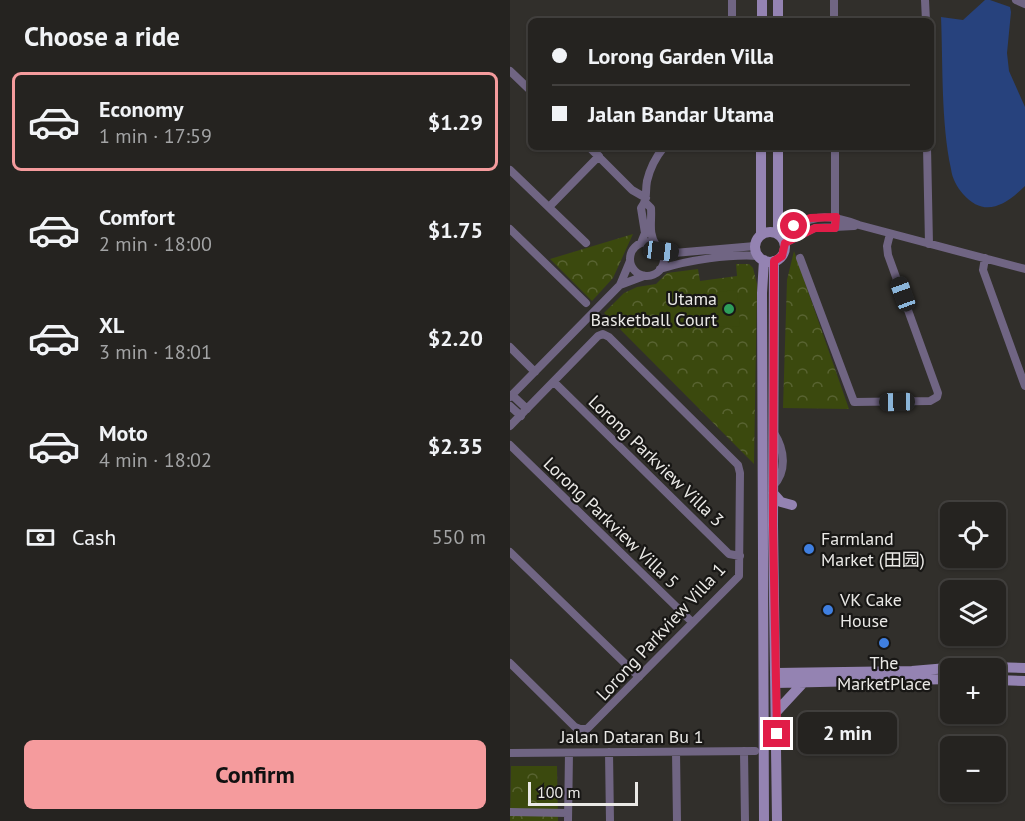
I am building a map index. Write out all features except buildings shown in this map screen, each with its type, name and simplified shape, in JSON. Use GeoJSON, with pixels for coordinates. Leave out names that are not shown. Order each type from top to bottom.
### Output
{"type":"FeatureCollection","features":[{"type":"Feature","properties":{"kind":"street"},"geometry":{"type":"LineString","coordinates":[[732,0],[732,18]]}},
{"type":"Feature","properties":{"kind":"street"},"geometry":{"type":"LineString","coordinates":[[762,0],[762,18]]}},
{"type":"Feature","properties":{"kind":"street"},"geometry":{"type":"LineString","coordinates":[[778,0],[778,18]]}},
{"type":"Feature","properties":{"kind":"street"},"geometry":{"type":"LineString","coordinates":[[834,0],[834,18]]}},
{"type":"Feature","properties":{"kind":"street"},"geometry":{"type":"LineString","coordinates":[[925,0],[926,18]]}},
{"type":"Feature","properties":{"kind":"street"},"geometry":{"type":"LineString","coordinates":[[1016,0],[1025,4]]}},
{"type":"Feature","properties":{"kind":"street"},"geometry":{"type":"LineString","coordinates":[[510,71],[528,88]]}},
{"type":"Feature","properties":{"kind":"street"},"geometry":{"type":"LineString","coordinates":[[593,150],[646,200]]}},
{"type":"Feature","properties":{"kind":"street"},"geometry":{"type":"LineString","coordinates":[[660,269],[663,260],[648,226],[642,221],[641,208],[646,200],[649,173],[653,161],[662,150]]}},
{"type":"Feature","properties":{"kind":"street"},"geometry":{"type":"LineString","coordinates":[[761,150],[761,235],[774,432],[776,645],[763,721],[764,821]]}},
{"type":"Feature","properties":{"kind":"street"},"geometry":{"type":"LineString","coordinates":[[620,285],[636,278],[652,275],[660,269],[677,263],[745,256],[782,256],[778,150]]}},
{"type":"Feature","properties":{"kind":"street"},"geometry":{"type":"LineString","coordinates":[[835,150],[835,228]]}},
{"type":"Feature","properties":{"kind":"street"},"geometry":{"type":"LineString","coordinates":[[927,150],[929,244]]}},
{"type":"Feature","properties":{"kind":"street"},"geometry":{"type":"LineString","coordinates":[[549,207],[599,156]]}},
{"type":"Feature","properties":{"kind":"street"},"geometry":{"type":"LineString","coordinates":[[510,170],[586,243]]}},
{"type":"Feature","properties":{"kind":"street"},"geometry":{"type":"LineString","coordinates":[[782,239],[810,218],[836,217],[890,234],[1025,269]]}},
{"type":"Feature","properties":{"kind":"street"},"geometry":{"type":"LineString","coordinates":[[761,235],[769,232],[782,239],[815,228],[859,225]]}},
{"type":"Feature","properties":{"kind":"street"},"geometry":{"type":"LineString","coordinates":[[524,412],[511,396],[620,285],[632,250],[641,243],[648,226]]}},
{"type":"Feature","properties":{"kind":"street"},"geometry":{"type":"LineString","coordinates":[[510,229],[586,303]]}},
{"type":"Feature","properties":{"kind":"street"},"geometry":{"type":"LineString","coordinates":[[800,258],[852,399],[858,403],[930,401],[937,397],[938,393],[888,255],[887,246],[890,234]]}},
{"type":"Feature","properties":{"kind":"street"},"geometry":{"type":"LineString","coordinates":[[641,243],[649,243],[659,249],[674,253],[763,256]]}},
{"type":"Feature","properties":{"kind":"street"},"geometry":{"type":"LineString","coordinates":[[763,256],[763,637],[777,712],[777,821]]}},
{"type":"Feature","properties":{"kind":"street"},"geometry":{"type":"LineString","coordinates":[[985,258],[983,270],[1025,386]]}},
{"type":"Feature","properties":{"kind":"street"},"geometry":{"type":"LineString","coordinates":[[630,261],[637,273],[646,276]]}},
{"type":"Feature","properties":{"kind":"street","name":"Lorong Parkview Villa 1"},"geometry":{"type":"LineString","coordinates":[[510,426],[598,336],[603,334],[609,337],[738,465],[740,473],[740,571],[736,580],[587,729],[575,727],[510,663]]}},
{"type":"Feature","properties":{"kind":"street"},"geometry":{"type":"LineString","coordinates":[[510,347],[535,372]]}},
{"type":"Feature","properties":{"kind":"street","name":"Lorong Parkview Villa 3"},"geometry":{"type":"LineString","coordinates":[[554,382],[729,554],[740,556]]}},
{"type":"Feature","properties":{"kind":"street"},"geometry":{"type":"LineString","coordinates":[[510,406],[524,412]]}},
{"type":"Feature","properties":{"kind":"street","name":"Lorong Parkview Villa 5"},"geometry":{"type":"LineString","coordinates":[[510,445],[692,622]]}},
{"type":"Feature","properties":{"kind":"street"},"geometry":{"type":"LineString","coordinates":[[773,490],[781,502],[792,505]]}},
{"type":"Feature","properties":{"kind":"street"},"geometry":{"type":"LineString","coordinates":[[762,525],[773,511]]}},
{"type":"Feature","properties":{"kind":"street"},"geometry":{"type":"LineString","coordinates":[[510,552],[639,677]]}},
{"type":"Feature","properties":{"kind":"street"},"geometry":{"type":"LineString","coordinates":[[776,645],[781,660],[798,672]]}},
{"type":"Feature","properties":{"kind":"street"},"geometry":{"type":"LineString","coordinates":[[1006,668],[1025,668]]}},
{"type":"Feature","properties":{"kind":"street"},"geometry":{"type":"LineString","coordinates":[[772,679],[798,672],[940,670]]}},
{"type":"Feature","properties":{"kind":"street"},"geometry":{"type":"LineString","coordinates":[[772,679],[803,683],[940,680]]}},
{"type":"Feature","properties":{"kind":"street"},"geometry":{"type":"LineString","coordinates":[[1006,680],[1025,681]]}},
{"type":"Feature","properties":{"kind":"street"},"geometry":{"type":"LineString","coordinates":[[777,712],[803,683]]}},
{"type":"Feature","properties":{"kind":"street"},"geometry":{"type":"LineString","coordinates":[[763,741],[755,751],[763,762]]}},
{"type":"Feature","properties":{"kind":"street"},"geometry":{"type":"LineString","coordinates":[[744,751],[745,821]]}},
{"type":"Feature","properties":{"kind":"street","name":"Jalan Dataran Bu 1"},"geometry":{"type":"LineString","coordinates":[[510,753],[755,751]]}},
{"type":"Feature","properties":{"kind":"street"},"geometry":{"type":"LineString","coordinates":[[609,752],[610,821]]}},
{"type":"Feature","properties":{"kind":"street"},"geometry":{"type":"LineString","coordinates":[[676,752],[677,821]]}},
{"type":"Feature","properties":{"kind":"street"},"geometry":{"type":"LineString","coordinates":[[510,812],[568,817],[568,753]]}},
{"type":"Feature","properties":{"kind":"green space"},"geometry":{"type":"Polygon","coordinates":[[[633,234],[613,278],[592,301],[550,259],[633,234]]]}},
{"type":"Feature","properties":{"kind":"green space"},"geometry":{"type":"Polygon","coordinates":[[[794,251],[849,409],[783,408],[787,280],[794,251]]]}},
{"type":"Feature","properties":{"kind":"green space"},"geometry":{"type":"Polygon","coordinates":[[[736,264],[749,264],[753,268],[757,284],[754,464],[604,313],[624,293],[637,287],[656,284],[667,273],[698,269],[700,281],[737,276],[736,264]]]}},
{"type":"Feature","properties":{"kind":"green space","name":"Utama Basketball Court"},"geometry":{"type":"Polygon","coordinates":[[[737,290],[740,326],[720,327],[717,292],[737,290]]]}},
{"type":"Feature","properties":{"kind":"green space"},"geometry":{"type":"Polygon","coordinates":[[[511,766],[557,766],[558,821],[510,821],[511,766]]]}},
{"type":"Feature","properties":{"kind":"water"},"geometry":{"type":"Polygon","coordinates":[[[985,0],[1010,7],[1007,53],[1009,71],[1025,107],[1025,186],[1002,204],[987,207],[979,206],[963,194],[952,172],[944,113],[941,17],[963,20],[985,0]]]}},
{"type":"Feature","properties":{"kind":"place","name":"Utama Basketball Court"},"geometry":{"type":"Point","coordinates":[729,309]}},
{"type":"Feature","properties":{"kind":"place","name":"Farmland Market (田园)"},"geometry":{"type":"Point","coordinates":[809,549]}},
{"type":"Feature","properties":{"kind":"place","name":"VK Cake House"},"geometry":{"type":"Point","coordinates":[828,610]}},
{"type":"Feature","properties":{"kind":"place","name":"The MarketPlace"},"geometry":{"type":"Point","coordinates":[884,643]}},
{"type":"Feature","properties":{"kind":"route"},"geometry":{"type":"LineString","coordinates":[[777,734],[773,525],[774,261],[782,256],[785,243],[815,228],[835,228],[836,217],[810,218],[794,226]]}}]}
